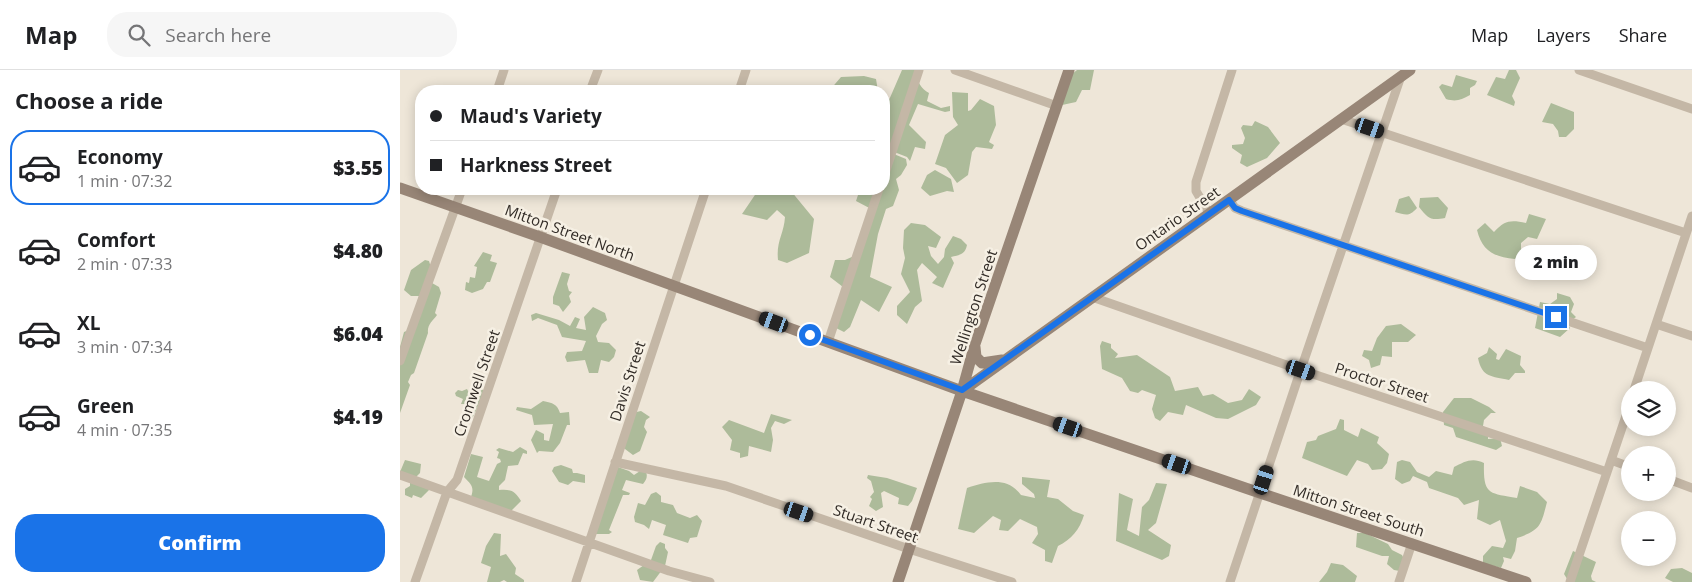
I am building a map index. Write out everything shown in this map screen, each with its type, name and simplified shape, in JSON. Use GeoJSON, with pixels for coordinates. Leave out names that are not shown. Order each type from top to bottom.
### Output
{"type":"FeatureCollection","features":[{"type":"Feature","properties":{"kind":"street"},"geometry":{"type":"LineString","coordinates":[[499,85],[504,70]]}},
{"type":"Feature","properties":{"kind":"street"},"geometry":{"type":"LineString","coordinates":[[592,85],[598,70]]}},
{"type":"Feature","properties":{"kind":"street"},"geometry":{"type":"LineString","coordinates":[[741,85],[746,70]]}},
{"type":"Feature","properties":{"kind":"street"},"geometry":{"type":"LineString","coordinates":[[890,158],[919,70]]}},
{"type":"Feature","properties":{"kind":"street"},"geometry":{"type":"LineString","coordinates":[[954,70],[1057,106]]}},
{"type":"Feature","properties":{"kind":"street","name":"Wellington Street"},"geometry":{"type":"LineString","coordinates":[[898,582],[962,390],[975,344],[1069,70]]}},
{"type":"Feature","properties":{"kind":"street"},"geometry":{"type":"LineString","coordinates":[[1209,214],[1196,190],[1196,182],[1232,70]]}},
{"type":"Feature","properties":{"kind":"street"},"geometry":{"type":"LineString","coordinates":[[1578,70],[1692,109]]}},
{"type":"Feature","properties":{"kind":"street"},"geometry":{"type":"LineString","coordinates":[[1230,582],[1343,246],[1404,73]]}},
{"type":"Feature","properties":{"kind":"street","name":"Ontario Street"},"geometry":{"type":"LineString","coordinates":[[962,390],[1404,73]]}},
{"type":"Feature","properties":{"kind":"street"},"geometry":{"type":"LineString","coordinates":[[1341,119],[1686,233]]}},
{"type":"Feature","properties":{"kind":"street","name":"Mitton Street North"},"geometry":{"type":"LineString","coordinates":[[400,188],[415,193]]}},
{"type":"Feature","properties":{"kind":"street","name":"Mitton Street North"},"geometry":{"type":"LineString","coordinates":[[420,195],[673,285]]}},
{"type":"Feature","properties":{"kind":"street"},"geometry":{"type":"LineString","coordinates":[[400,361],[460,195]]}},
{"type":"Feature","properties":{"kind":"street","name":"Cromwell Street"},"geometry":{"type":"LineString","coordinates":[[416,582],[447,492],[457,480],[555,195]]}},
{"type":"Feature","properties":{"kind":"street","name":"Davis Street"},"geometry":{"type":"LineString","coordinates":[[576,582],[704,195]]}},
{"type":"Feature","properties":{"kind":"street"},"geometry":{"type":"LineString","coordinates":[[828,342],[877,195]]}},
{"type":"Feature","properties":{"kind":"street"},"geometry":{"type":"LineString","coordinates":[[1229,200],[1235,208],[1242,211],[1648,348]]}},
{"type":"Feature","properties":{"kind":"street"},"geometry":{"type":"LineString","coordinates":[[1637,381],[1692,216]]}},
{"type":"Feature","properties":{"kind":"street","name":"Mitton Street South"},"geometry":{"type":"LineString","coordinates":[[673,285],[962,390],[1526,582]]}},
{"type":"Feature","properties":{"kind":"street","name":"Proctor Street"},"geometry":{"type":"LineString","coordinates":[[1092,296],[1301,370],[1607,472]]}},
{"type":"Feature","properties":{"kind":"street"},"geometry":{"type":"LineString","coordinates":[[1656,324],[1692,336]]}},
{"type":"Feature","properties":{"kind":"street"},"geometry":{"type":"LineString","coordinates":[[975,344],[976,357],[982,363],[1006,359]]}},
{"type":"Feature","properties":{"kind":"street"},"geometry":{"type":"LineString","coordinates":[[1570,582],[1621,431]]}},
{"type":"Feature","properties":{"kind":"street"},"geometry":{"type":"LineString","coordinates":[[1611,460],[1621,464]]}},
{"type":"Feature","properties":{"kind":"street","name":"Stuart Street"},"geometry":{"type":"LineString","coordinates":[[615,462],[726,486],[1012,582]]}},
{"type":"Feature","properties":{"kind":"street"},"geometry":{"type":"LineString","coordinates":[[400,475],[669,571],[710,582]]}},
{"type":"Feature","properties":{"kind":"street"},"geometry":{"type":"LineString","coordinates":[[1676,482],[1692,488]]}},
{"type":"Feature","properties":{"kind":"street"},"geometry":{"type":"LineString","coordinates":[[1399,582],[1412,543]]}},
{"type":"Feature","properties":{"kind":"green space"},"geometry":{"type":"Polygon","coordinates":[[[902,70],[917,70],[919,83],[929,93],[927,101],[941,108],[950,106],[950,111],[945,112],[918,104],[909,125],[926,142],[925,149],[915,147],[910,161],[907,157],[890,150],[890,98],[902,70]]]}},
{"type":"Feature","properties":{"kind":"green space"},"geometry":{"type":"Polygon","coordinates":[[[1077,70],[1094,70],[1090,90],[1082,90],[1076,102],[1062,105],[1071,75],[1077,70]]]}},
{"type":"Feature","properties":{"kind":"green space"},"geometry":{"type":"Polygon","coordinates":[[[1509,70],[1516,70],[1520,78],[1512,96],[1515,102],[1514,106],[1487,95],[1496,77],[1505,79],[1509,70]]]}},
{"type":"Feature","properties":{"kind":"green space"},"geometry":{"type":"Polygon","coordinates":[[[1456,75],[1477,81],[1470,88],[1470,95],[1458,100],[1446,99],[1439,87],[1442,84],[1452,87],[1456,75]]]}},
{"type":"Feature","properties":{"kind":"green space"},"geometry":{"type":"Polygon","coordinates":[[[864,76],[876,79],[877,85],[834,85],[841,77],[864,76]]]}},
{"type":"Feature","properties":{"kind":"green space"},"geometry":{"type":"Polygon","coordinates":[[[952,92],[968,93],[968,111],[980,99],[994,106],[996,125],[989,142],[994,145],[992,149],[976,147],[972,152],[968,175],[957,183],[946,168],[935,164],[945,135],[958,125],[953,117],[952,92]]]}},
{"type":"Feature","properties":{"kind":"green space"},"geometry":{"type":"Polygon","coordinates":[[[1551,103],[1574,112],[1574,129],[1566,137],[1559,137],[1558,131],[1553,124],[1542,122],[1551,103]]]}},
{"type":"Feature","properties":{"kind":"green space"},"geometry":{"type":"Polygon","coordinates":[[[1255,121],[1268,127],[1280,143],[1267,158],[1247,167],[1240,163],[1242,155],[1232,148],[1232,145],[1243,144],[1245,138],[1241,128],[1243,125],[1252,126],[1255,121]]]}},
{"type":"Feature","properties":{"kind":"green space"},"geometry":{"type":"Polygon","coordinates":[[[890,152],[906,159],[907,165],[896,179],[899,190],[893,206],[886,209],[878,234],[870,277],[892,287],[879,312],[861,300],[850,327],[844,332],[830,325],[843,287],[830,277],[835,260],[845,260],[854,256],[875,211],[856,201],[858,195],[890,195],[890,152]]]}},
{"type":"Feature","properties":{"kind":"green space"},"geometry":{"type":"Polygon","coordinates":[[[935,170],[951,179],[954,192],[947,191],[930,196],[921,188],[927,175],[935,170]]]}},
{"type":"Feature","properties":{"kind":"green space"},"geometry":{"type":"Polygon","coordinates":[[[755,195],[794,195],[814,219],[809,253],[787,263],[778,260],[778,248],[785,217],[777,210],[767,220],[742,214],[755,195]]]}},
{"type":"Feature","properties":{"kind":"green space"},"geometry":{"type":"Polygon","coordinates":[[[1409,196],[1417,208],[1412,213],[1407,214],[1395,212],[1399,199],[1409,196]]]}},
{"type":"Feature","properties":{"kind":"green space"},"geometry":{"type":"Polygon","coordinates":[[[1438,197],[1448,208],[1445,218],[1433,219],[1427,216],[1419,207],[1420,198],[1438,197]]]}},
{"type":"Feature","properties":{"kind":"green space"},"geometry":{"type":"Polygon","coordinates":[[[1529,214],[1546,219],[1537,239],[1528,237],[1521,243],[1521,254],[1515,259],[1501,257],[1490,252],[1482,243],[1477,230],[1485,223],[1494,232],[1508,222],[1526,223],[1529,214]]]}},
{"type":"Feature","properties":{"kind":"green space"},"geometry":{"type":"Polygon","coordinates":[[[911,223],[925,225],[941,237],[936,248],[928,246],[931,256],[938,264],[944,257],[945,249],[953,236],[961,239],[967,245],[963,253],[951,257],[954,263],[943,288],[932,283],[937,277],[922,263],[917,270],[922,301],[915,307],[907,324],[897,315],[897,306],[910,292],[901,274],[905,258],[903,248],[904,230],[911,223]]]}},
{"type":"Feature","properties":{"kind":"green space"},"geometry":{"type":"Polygon","coordinates":[[[1569,245],[1583,248],[1591,256],[1587,266],[1579,271],[1566,267],[1561,261],[1569,245]]]}},
{"type":"Feature","properties":{"kind":"green space"},"geometry":{"type":"Polygon","coordinates":[[[483,252],[492,255],[490,261],[497,263],[490,282],[487,282],[483,289],[472,293],[465,290],[466,282],[469,283],[470,277],[475,278],[477,267],[474,266],[483,252]]]}},
{"type":"Feature","properties":{"kind":"green space"},"geometry":{"type":"Polygon","coordinates":[[[425,260],[429,261],[433,274],[432,283],[439,287],[441,293],[435,313],[437,315],[428,327],[428,333],[414,373],[408,382],[410,385],[400,413],[400,347],[404,332],[409,330],[419,296],[411,296],[404,290],[411,270],[425,260]]]}},
{"type":"Feature","properties":{"kind":"green space"},"geometry":{"type":"Polygon","coordinates":[[[562,272],[570,274],[567,284],[569,291],[572,292],[569,296],[571,302],[563,312],[559,306],[553,304],[553,297],[562,272]]]}},
{"type":"Feature","properties":{"kind":"green space"},"geometry":{"type":"Polygon","coordinates":[[[1557,293],[1570,297],[1574,304],[1571,312],[1576,317],[1567,324],[1570,328],[1560,337],[1535,328],[1540,302],[1550,304],[1557,299],[1557,293]]]}},
{"type":"Feature","properties":{"kind":"green space"},"geometry":{"type":"Polygon","coordinates":[[[593,307],[605,313],[607,320],[602,324],[596,336],[598,342],[609,343],[616,350],[614,357],[609,362],[601,360],[598,373],[589,373],[585,360],[567,362],[565,357],[567,352],[582,351],[586,341],[562,337],[557,325],[538,318],[532,321],[531,315],[536,313],[559,320],[570,326],[575,317],[580,319],[576,328],[586,330],[584,317],[593,307]]]}},
{"type":"Feature","properties":{"kind":"green space"},"geometry":{"type":"Polygon","coordinates":[[[1401,324],[1416,335],[1408,342],[1392,342],[1392,357],[1382,356],[1380,365],[1371,368],[1369,360],[1362,356],[1364,350],[1372,351],[1377,338],[1386,326],[1401,324]]]}},
{"type":"Feature","properties":{"kind":"green space"},"geometry":{"type":"Polygon","coordinates":[[[1102,341],[1111,344],[1111,348],[1118,354],[1115,358],[1137,355],[1170,377],[1175,391],[1198,387],[1203,396],[1213,394],[1228,403],[1242,400],[1249,389],[1261,397],[1256,405],[1228,419],[1216,418],[1186,405],[1183,415],[1168,412],[1160,421],[1155,418],[1152,409],[1156,395],[1142,390],[1138,393],[1130,391],[1122,378],[1102,369],[1100,346],[1102,341]]]}},
{"type":"Feature","properties":{"kind":"green space"},"geometry":{"type":"Polygon","coordinates":[[[1489,347],[1497,354],[1496,359],[1499,360],[1506,349],[1521,356],[1520,365],[1525,373],[1515,373],[1509,380],[1493,377],[1485,373],[1478,358],[1487,353],[1489,347]]]}},
{"type":"Feature","properties":{"kind":"green space"},"geometry":{"type":"Polygon","coordinates":[[[477,387],[485,391],[472,419],[462,418],[463,412],[467,409],[467,404],[461,404],[463,399],[456,396],[455,393],[458,390],[467,389],[469,393],[471,389],[477,387]]]}},
{"type":"Feature","properties":{"kind":"green space"},"geometry":{"type":"Polygon","coordinates":[[[1454,398],[1471,398],[1489,407],[1496,413],[1491,413],[1484,420],[1483,426],[1488,429],[1488,439],[1500,438],[1502,446],[1496,450],[1456,437],[1453,428],[1444,425],[1443,412],[1454,398]]]}},
{"type":"Feature","properties":{"kind":"green space"},"geometry":{"type":"Polygon","coordinates":[[[543,401],[554,404],[560,413],[569,412],[570,425],[567,425],[560,443],[553,452],[539,451],[537,453],[531,440],[536,430],[544,434],[544,440],[549,441],[553,424],[534,425],[532,415],[516,410],[517,407],[531,409],[543,401]]]}},
{"type":"Feature","properties":{"kind":"green space"},"geometry":{"type":"Polygon","coordinates":[[[641,411],[650,417],[646,420],[644,427],[647,432],[640,451],[633,455],[621,446],[632,413],[641,411]]]}},
{"type":"Feature","properties":{"kind":"green space"},"geometry":{"type":"Polygon","coordinates":[[[771,414],[792,420],[784,424],[775,421],[771,428],[773,440],[771,452],[749,446],[748,456],[740,458],[740,453],[730,450],[732,440],[722,427],[729,420],[764,433],[771,414]]]}},
{"type":"Feature","properties":{"kind":"green space"},"geometry":{"type":"Polygon","coordinates":[[[1340,419],[1344,420],[1344,430],[1358,437],[1361,428],[1379,437],[1377,443],[1389,454],[1387,463],[1382,469],[1372,470],[1368,464],[1357,460],[1347,476],[1302,458],[1307,442],[1316,440],[1318,436],[1336,429],[1340,419]]]}},
{"type":"Feature","properties":{"kind":"green space"},"geometry":{"type":"Polygon","coordinates":[[[520,447],[527,451],[527,454],[523,453],[518,465],[508,466],[505,480],[499,486],[499,490],[512,491],[521,501],[509,513],[470,499],[472,487],[464,477],[471,454],[483,457],[477,477],[489,481],[497,464],[501,462],[497,458],[499,452],[496,450],[499,448],[513,452],[520,447]]]}},
{"type":"Feature","properties":{"kind":"green space"},"geometry":{"type":"Polygon","coordinates":[[[405,460],[421,464],[420,473],[416,477],[431,488],[421,498],[413,495],[412,498],[405,495],[405,489],[410,486],[410,482],[400,472],[405,460]]]}},
{"type":"Feature","properties":{"kind":"green space"},"geometry":{"type":"Polygon","coordinates":[[[1402,460],[1410,462],[1417,472],[1429,477],[1436,471],[1452,475],[1454,467],[1461,463],[1480,461],[1484,463],[1485,481],[1490,491],[1517,498],[1520,486],[1537,492],[1547,502],[1539,526],[1517,538],[1515,551],[1511,559],[1503,557],[1504,561],[1501,568],[1483,563],[1483,556],[1492,546],[1503,548],[1506,541],[1500,520],[1490,525],[1477,519],[1479,500],[1464,505],[1458,498],[1429,488],[1427,482],[1413,476],[1410,481],[1402,484],[1395,479],[1397,462],[1402,460]]]}},
{"type":"Feature","properties":{"kind":"green space"},"geometry":{"type":"Polygon","coordinates":[[[561,465],[572,469],[573,473],[585,475],[585,483],[573,481],[568,485],[559,482],[552,471],[554,467],[561,465]]]}},
{"type":"Feature","properties":{"kind":"green space"},"geometry":{"type":"Polygon","coordinates":[[[615,466],[634,475],[640,471],[646,472],[647,475],[643,484],[626,480],[622,490],[630,493],[629,495],[623,495],[609,530],[612,532],[609,534],[594,534],[615,466]]]}},
{"type":"Feature","properties":{"kind":"green space"},"geometry":{"type":"Polygon","coordinates":[[[868,475],[887,478],[917,488],[912,501],[908,506],[898,504],[899,498],[884,491],[881,493],[883,507],[876,511],[869,506],[872,499],[870,497],[874,492],[871,481],[867,478],[868,475]]]}},
{"type":"Feature","properties":{"kind":"green space"},"geometry":{"type":"Polygon","coordinates":[[[1022,477],[1050,480],[1047,497],[1058,499],[1073,511],[1084,515],[1074,534],[1058,546],[1052,563],[1045,561],[1045,550],[1032,543],[1038,534],[1037,527],[1020,519],[1008,531],[999,530],[1001,520],[993,516],[974,533],[958,529],[967,488],[981,484],[1003,483],[1015,489],[1021,495],[1035,498],[1034,494],[1022,484],[1022,477]]]}},
{"type":"Feature","properties":{"kind":"green space"},"geometry":{"type":"Polygon","coordinates":[[[1156,483],[1167,484],[1156,523],[1148,530],[1171,545],[1169,556],[1162,560],[1116,541],[1119,493],[1133,499],[1127,530],[1139,536],[1142,507],[1149,500],[1156,483]]]}},
{"type":"Feature","properties":{"kind":"green space"},"geometry":{"type":"Polygon","coordinates":[[[656,492],[661,496],[661,502],[673,505],[677,513],[690,518],[697,515],[702,521],[697,537],[690,538],[688,543],[663,535],[666,525],[652,520],[649,529],[635,522],[634,517],[638,503],[645,505],[651,494],[656,492]]]}},
{"type":"Feature","properties":{"kind":"green space"},"geometry":{"type":"Polygon","coordinates":[[[494,533],[501,534],[500,556],[506,554],[516,568],[515,574],[524,582],[507,582],[504,580],[500,582],[487,582],[491,567],[481,563],[486,546],[494,533]]]}},
{"type":"Feature","properties":{"kind":"green space"},"geometry":{"type":"Polygon","coordinates":[[[1357,533],[1365,533],[1388,544],[1392,550],[1402,555],[1407,565],[1405,572],[1394,570],[1387,564],[1389,556],[1382,556],[1356,547],[1357,533]]]}},
{"type":"Feature","properties":{"kind":"green space"},"geometry":{"type":"Polygon","coordinates":[[[660,542],[665,544],[668,552],[665,566],[653,582],[640,580],[637,570],[651,560],[656,546],[660,542]]]}},
{"type":"Feature","properties":{"kind":"green space"},"geometry":{"type":"Polygon","coordinates":[[[1573,551],[1596,562],[1591,576],[1592,580],[1596,582],[1569,582],[1564,574],[1573,551]]]}},
{"type":"Feature","properties":{"kind":"green space"},"geometry":{"type":"Polygon","coordinates":[[[1331,563],[1343,565],[1357,576],[1355,582],[1319,582],[1331,563]]]}},
{"type":"Feature","properties":{"kind":"green space"},"geometry":{"type":"Polygon","coordinates":[[[1682,568],[1692,573],[1692,582],[1673,582],[1665,578],[1671,569],[1682,568]]]}},
{"type":"Feature","properties":{"kind":"route"},"geometry":{"type":"LineString","coordinates":[[810,335],[962,390],[1229,200],[1235,208],[1242,211],[1556,317]]}}]}
